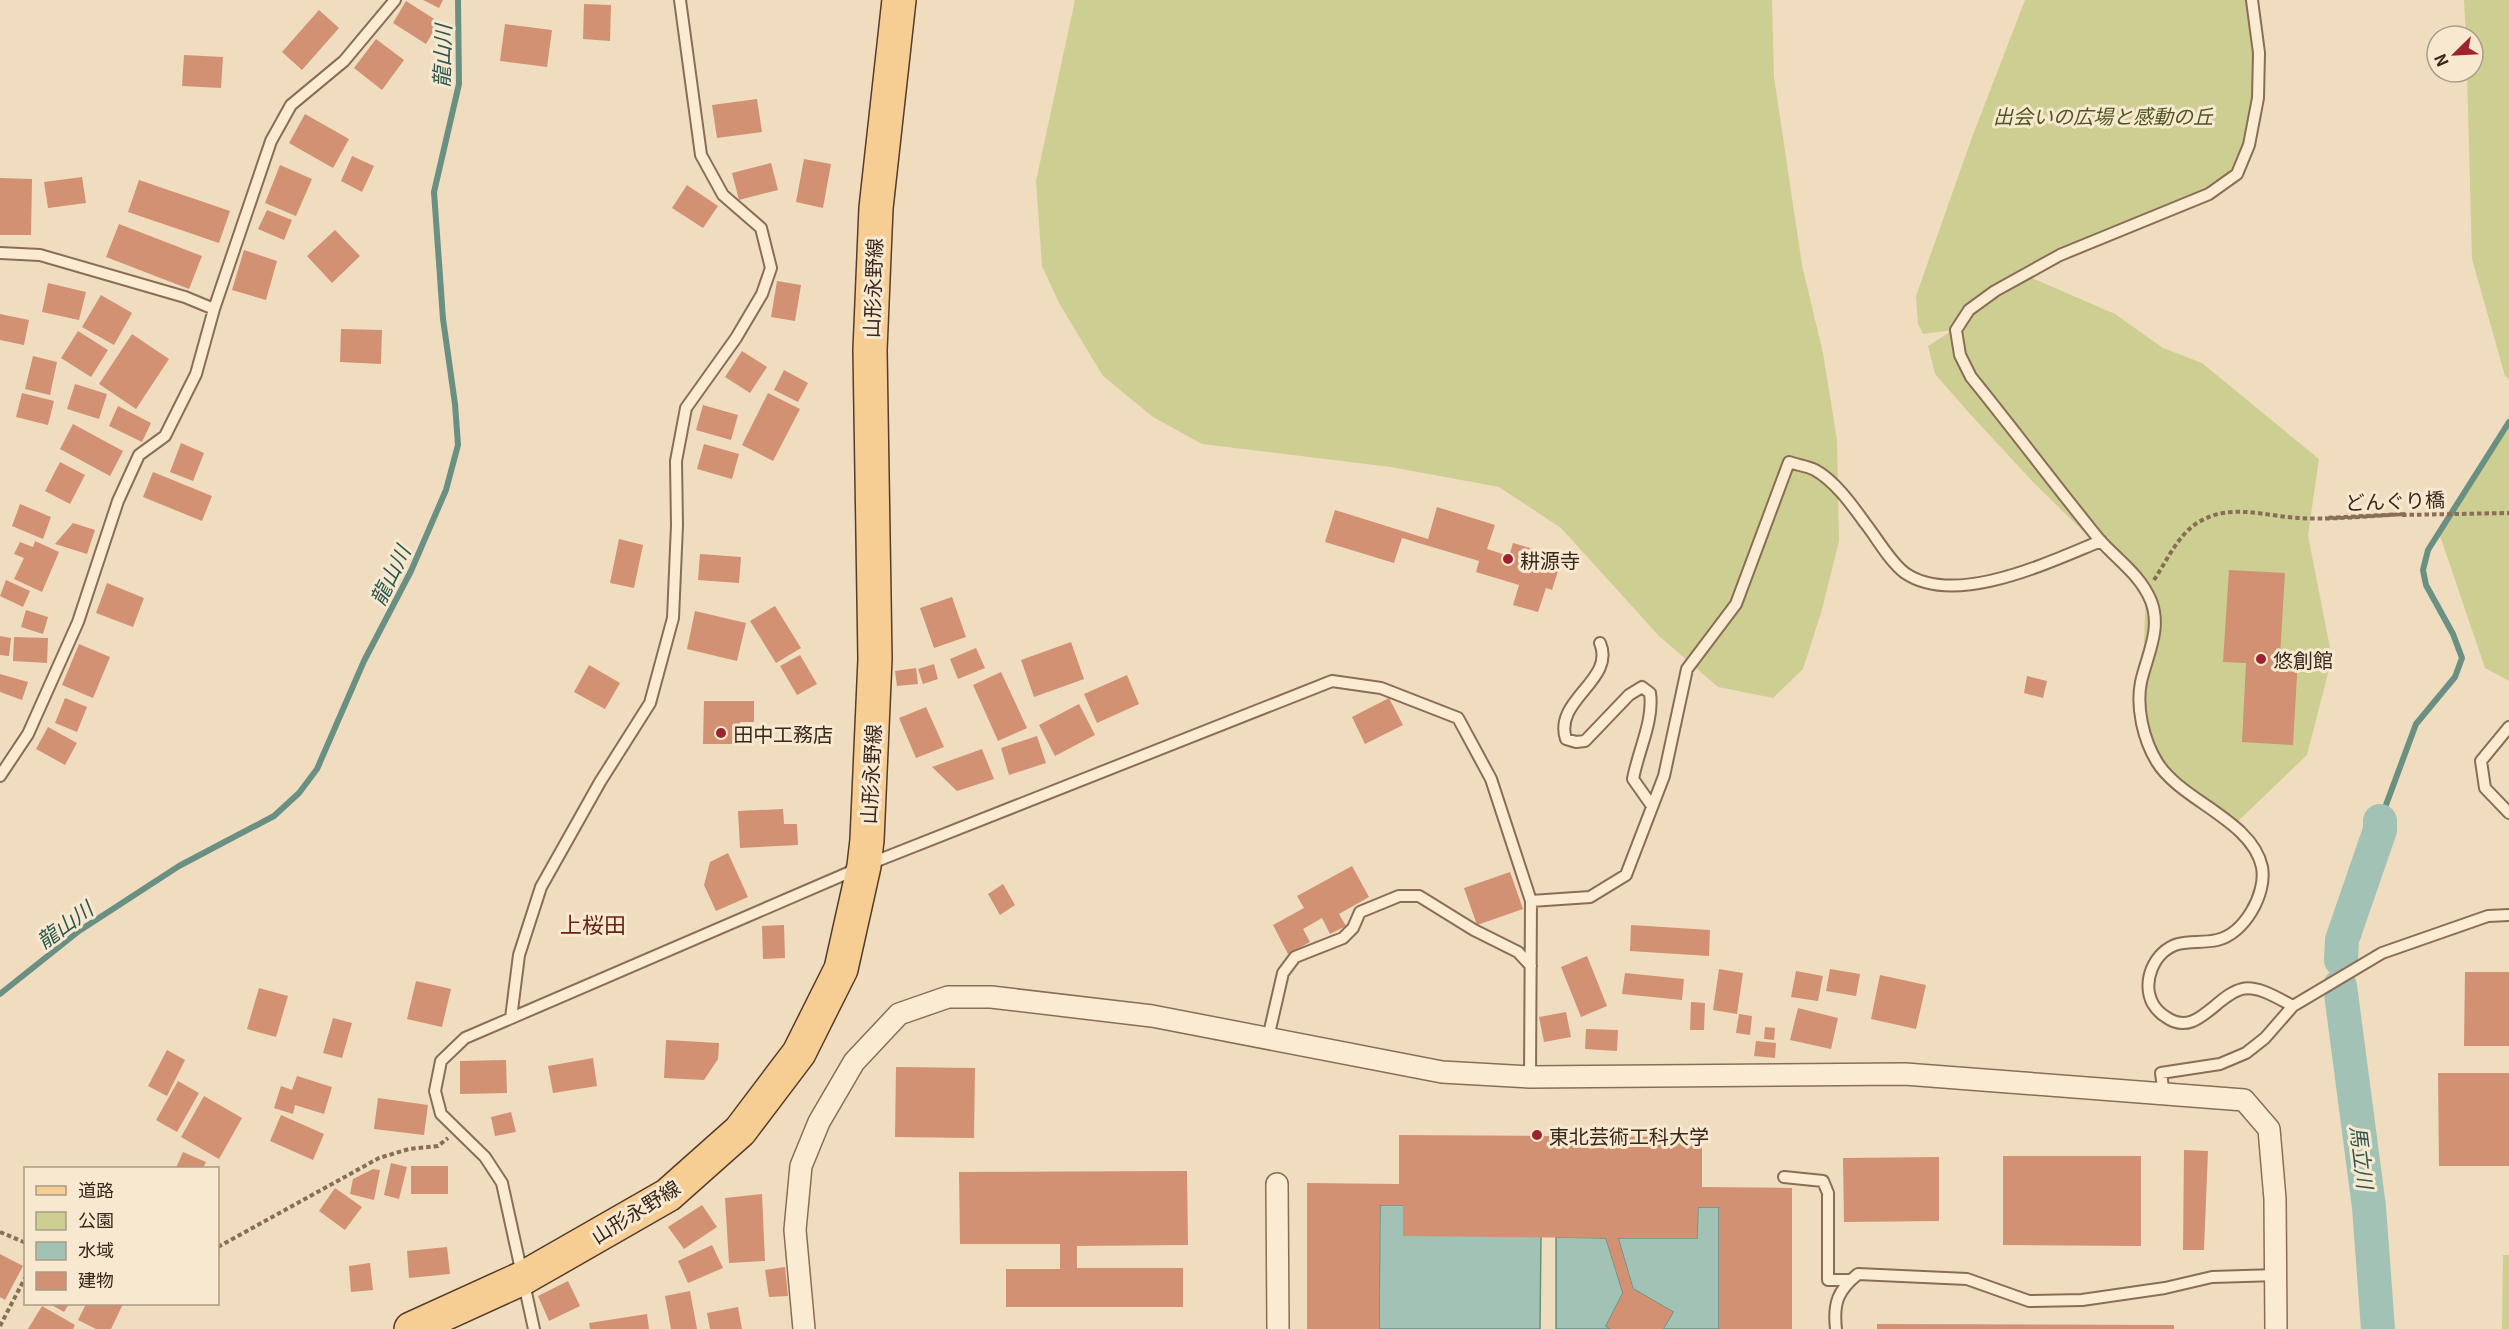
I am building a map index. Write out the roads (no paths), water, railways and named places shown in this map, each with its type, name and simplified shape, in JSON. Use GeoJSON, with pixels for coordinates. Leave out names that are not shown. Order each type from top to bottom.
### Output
{"type":"FeatureCollection","features":[{"type":"Feature","properties":{"kind":"main road","name":"山形永野線"},"geometry":{"type":"LineString","coordinates":[[411,1329],[523,1278],[668,1195],[740,1131],[799,1053],[841,969],[864,866],[875,658],[870,350],[874,243],[899,0]]}},
{"type":"Feature","properties":{"kind":"street"},"geometry":{"type":"LineString","coordinates":[[804,1329],[795,1230],[801,1166],[819,1122],[854,1062],[899,1014],[948,997],[991,997],[1152,1016],[1442,1072],[1530,1077],[1905,1074],[2244,1100],[2269,1129],[2275,1199],[2276,1329]]}},
{"type":"Feature","properties":{"kind":"street"},"geometry":{"type":"LineString","coordinates":[[1277,1184],[1278,1329]]}},
{"type":"Feature","properties":{"kind":"lane"},"geometry":{"type":"LineString","coordinates":[[0,777],[28,734],[78,622],[117,501],[139,455],[165,436],[196,374],[214,309],[271,141],[291,105],[344,61],[395,0]]}},
{"type":"Feature","properties":{"kind":"lane"},"geometry":{"type":"LineString","coordinates":[[511,1018],[519,955],[541,887],[600,782],[650,703],[673,618],[677,525],[676,461],[686,408],[741,329],[762,294],[771,268],[761,228],[723,195],[701,156],[680,0]]}},
{"type":"Feature","properties":{"kind":"lane"},"geometry":{"type":"LineString","coordinates":[[2252,0],[2259,53],[2258,98],[2249,145],[2237,174],[2209,194],[2060,255],[1995,291],[1969,310],[1956,330],[1960,355],[1971,377],[2101,541],[2134,573],[2151,601],[2155,623],[2152,650],[2141,683],[2141,718],[2147,741],[2157,763],[2179,786],[2236,829],[2255,850],[2262,868],[2262,886],[2251,911],[2232,933],[2218,940],[2175,945],[2155,960],[2148,980],[2152,1003],[2172,1022],[2184,1023],[2196,1022],[2242,989],[2253,989],[2293,1006]]}},
{"type":"Feature","properties":{"kind":"lane"},"geometry":{"type":"LineString","coordinates":[[0,253],[40,255],[185,297],[214,309]]}},
{"type":"Feature","properties":{"kind":"lane"},"geometry":{"type":"LineString","coordinates":[[1531,901],[1590,897],[1626,876],[1664,776],[1687,669],[1736,604],[1789,462],[1815,471],[1848,500],[1903,571],[1919,581],[1950,585],[1985,582],[2038,567],[2101,541]]}},
{"type":"Feature","properties":{"kind":"lane"},"geometry":{"type":"LineString","coordinates":[[1600,643],[1603,651],[1601,665],[1571,704],[1563,729],[1566,739],[1576,742],[1585,741],[1636,689],[1642,687],[1650,693],[1649,715],[1637,754],[1634,779],[1653,806]]}},
{"type":"Feature","properties":{"kind":"lane"},"geometry":{"type":"LineString","coordinates":[[534,1329],[502,1183],[485,1157],[441,1113],[435,1091],[441,1061],[465,1038],[864,866],[1332,681],[1381,687],[1458,718],[1491,779],[1531,901],[1530,1077]]}},
{"type":"Feature","properties":{"kind":"lane"},"geometry":{"type":"LineString","coordinates":[[2509,727],[2481,761],[2485,788],[2509,813]]}},
{"type":"Feature","properties":{"kind":"lane"},"geometry":{"type":"LineString","coordinates":[[1268,1038],[1282,973],[1295,957],[1343,938],[1353,928],[1360,912],[1399,896],[1419,896],[1474,930],[1518,952],[1531,966]]}},
{"type":"Feature","properties":{"kind":"lane"},"geometry":{"type":"LineString","coordinates":[[2164,1095],[2161,1073],[2220,1064],[2246,1053],[2265,1038],[2293,1006],[2382,953],[2488,916],[2509,915]]}},
{"type":"Feature","properties":{"kind":"lane"},"geometry":{"type":"LineString","coordinates":[[1784,1177],[1823,1181],[1828,1193],[1828,1280],[1850,1280]]}},
{"type":"Feature","properties":{"kind":"lane"},"geometry":{"type":"LineString","coordinates":[[1836,1329],[1834,1308],[1845,1284],[1858,1274],[1967,1279],[2029,1300],[2082,1300],[2164,1288],[2212,1277],[2277,1275]]}},
{"type":"Feature","properties":{"kind":"water"},"geometry":{"type":"Polygon","coordinates":[[[1380,1205],[1403,1205],[1541,1236],[1540,1329],[1379,1329],[1380,1205]]]}},
{"type":"Feature","properties":{"kind":"water"},"geometry":{"type":"Polygon","coordinates":[[[1698,1207],[1719,1207],[1719,1329],[1663,1329],[1673,1312],[1633,1289],[1618,1238],[1697,1238],[1698,1207]]]}},
{"type":"Feature","properties":{"kind":"water"},"geometry":{"type":"Polygon","coordinates":[[[1556,1237],[1606,1238],[1623,1293],[1606,1326],[1611,1329],[1556,1329],[1556,1237]]]}},
{"type":"Feature","properties":{"kind":"waterway","name":"龍山川"},"geometry":{"type":"LineString","coordinates":[[0,994],[79,931],[179,866],[274,816],[299,793],[317,769],[364,661],[411,571],[446,490],[458,445],[455,404],[443,319],[434,192],[459,84],[458,0]]}},
{"type":"Feature","properties":{"kind":"waterway"},"geometry":{"type":"LineString","coordinates":[[2380,821],[2416,724],[2455,677],[2462,658],[2453,634],[2426,585],[2423,570],[2428,550],[2509,422]]}},
{"type":"Feature","properties":{"kind":"waterway","name":"馬立川"},"geometry":{"type":"LineString","coordinates":[[2341,960],[2342,940],[2380,830],[2380,821]]}},
{"type":"Feature","properties":{"kind":"waterway","name":"馬立川"},"geometry":{"type":"LineString","coordinates":[[2340,986],[2369,1207],[2378,1329]]}},
{"type":"Feature","properties":{"kind":"place","name":"耕源寺"},"geometry":{"type":"Point","coordinates":[1508,559]}},
{"type":"Feature","properties":{"kind":"place","name":"悠創館"},"geometry":{"type":"Point","coordinates":[2261,659]}},
{"type":"Feature","properties":{"kind":"place","name":"田中工務店"},"geometry":{"type":"Point","coordinates":[721,733]}},
{"type":"Feature","properties":{"kind":"place","name":"東北芸術工科大学"},"geometry":{"type":"Point","coordinates":[1537,1135]}},
{"type":"Feature","properties":{"kind":"district","name":"上桜田"},"geometry":{"type":"Point","coordinates":[593,923]}},
{"type":"Feature","properties":{"kind":"park label","name":"出会いの広場と感動の丘"},"geometry":{"type":"Point","coordinates":[2103,115]}}]}
